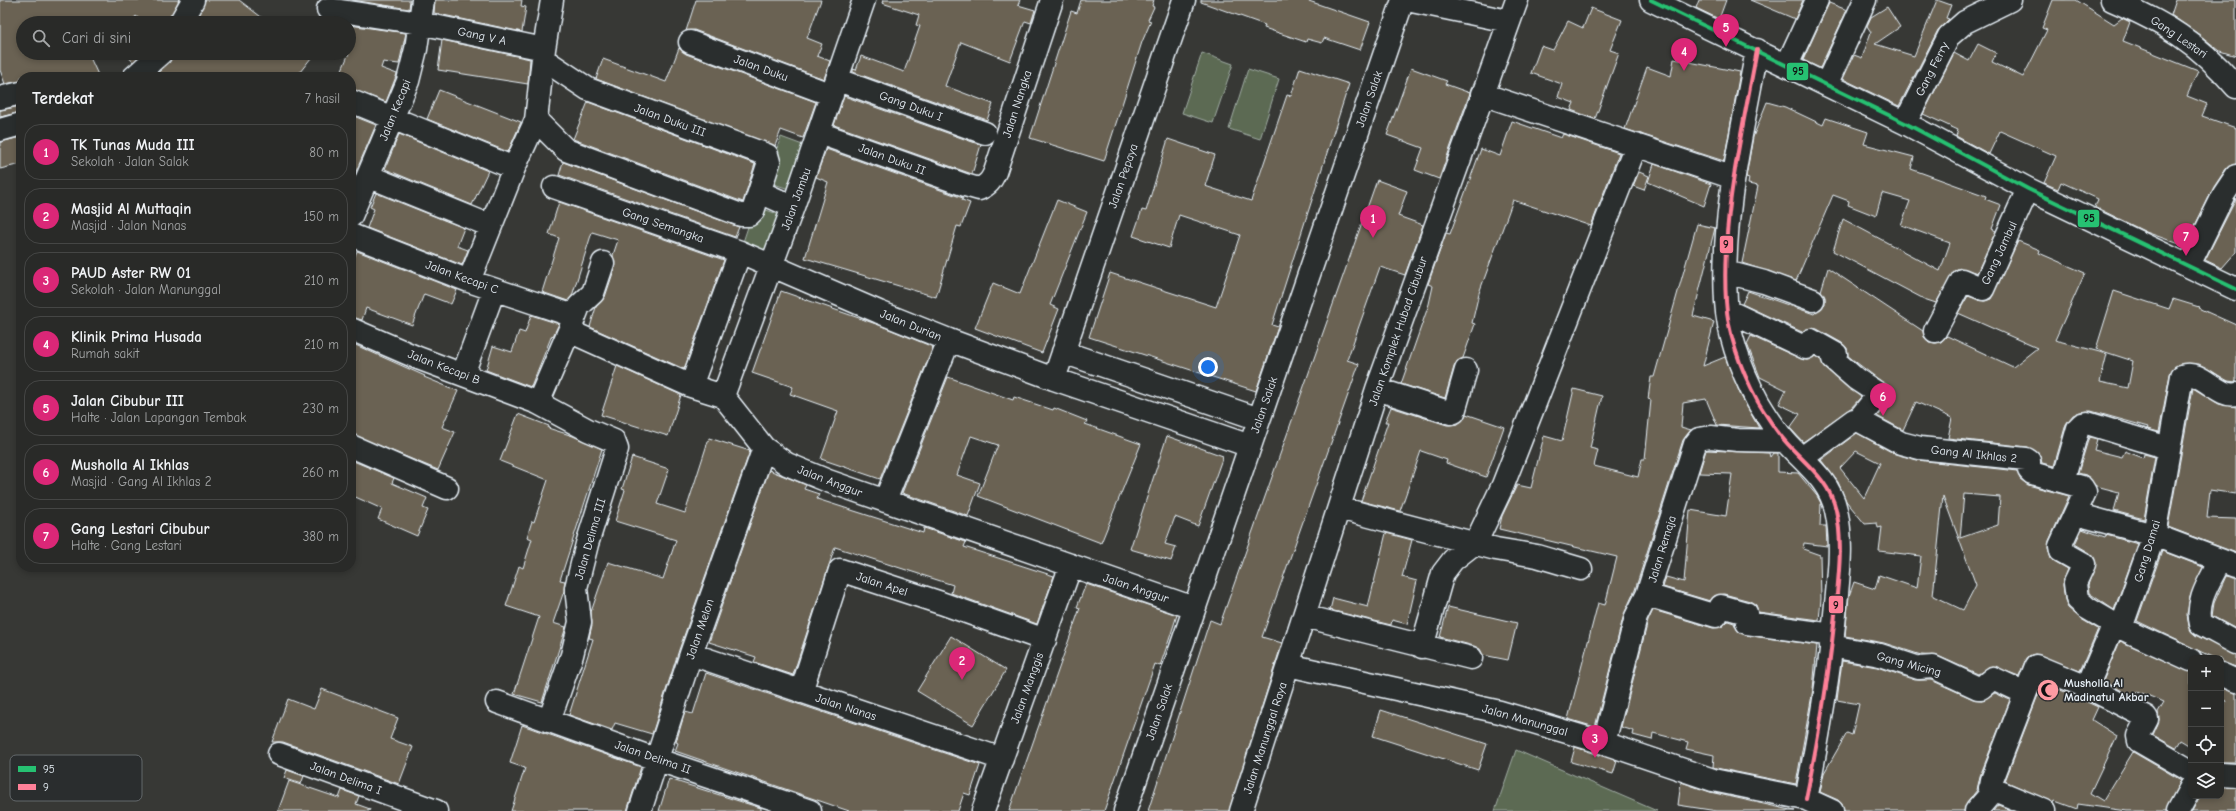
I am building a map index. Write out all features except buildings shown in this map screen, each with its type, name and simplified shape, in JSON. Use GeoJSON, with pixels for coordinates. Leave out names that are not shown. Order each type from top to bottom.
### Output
{"type":"FeatureCollection","features":[{"type":"Feature","properties":{"kind":"street"},"geometry":{"type":"LineString","coordinates":[[184,16],[193,0]]}},
{"type":"Feature","properties":{"kind":"street","name":"Jalan Kecapi"},"geometry":{"type":"LineString","coordinates":[[356,204],[408,81],[424,0]]}},
{"type":"Feature","properties":{"kind":"street"},"geometry":{"type":"LineString","coordinates":[[469,281],[514,168],[536,120],[552,0]]}},
{"type":"Feature","properties":{"kind":"street","name":"Jalan Jambu"},"geometry":{"type":"LineString","coordinates":[[724,396],[793,207],[864,0]]}},
{"type":"Feature","properties":{"kind":"street","name":"Jalan Nangka"},"geometry":{"type":"LineString","coordinates":[[966,185],[979,189],[991,181],[1052,0]]}},
{"type":"Feature","properties":{"kind":"street","name":"Jalan Pepaya"},"geometry":{"type":"LineString","coordinates":[[1063,352],[1184,0]]}},
{"type":"Feature","properties":{"kind":"street","name":"Jalan Salak"},"geometry":{"type":"LineString","coordinates":[[1125,811],[1403,0]]}},
{"type":"Feature","properties":{"kind":"street"},"geometry":{"type":"LineString","coordinates":[[1407,0],[1508,21]]}},
{"type":"Feature","properties":{"kind":"street","name":"Jalan Komplek Hubad Cibubur"},"geometry":{"type":"LineString","coordinates":[[1288,665],[1378,389],[1508,21],[1517,0]]}},
{"type":"Feature","properties":{"kind":"street"},"geometry":{"type":"LineString","coordinates":[[1651,0],[1905,123],[2028,189],[2189,265],[2236,289]]}},
{"type":"Feature","properties":{"kind":"street"},"geometry":{"type":"LineString","coordinates":[[1787,65],[1817,0]]}},
{"type":"Feature","properties":{"kind":"street"},"geometry":{"type":"LineString","coordinates":[[1826,85],[1865,0]]}},
{"type":"Feature","properties":{"kind":"street","name":"Gang Ferry"},"geometry":{"type":"LineString","coordinates":[[1905,123],[1949,36],[1965,22],[2010,0]]}},
{"type":"Feature","properties":{"kind":"street","name":"Gang Lestari"},"geometry":{"type":"LineString","coordinates":[[2112,0],[2149,16],[2197,46],[2214,62],[2236,87]]}},
{"type":"Feature","properties":{"kind":"street","name":"Gang V A"},"geometry":{"type":"LineString","coordinates":[[328,9],[420,23],[544,54]]}},
{"type":"Feature","properties":{"kind":"street","name":"Jalan Duku"},"geometry":{"type":"LineString","coordinates":[[690,42],[835,87]]}},
{"type":"Feature","properties":{"kind":"street"},"geometry":{"type":"LineString","coordinates":[[1757,50],[1729,209],[1726,272],[1728,311],[1732,335],[1742,368],[1759,403],[1785,441],[1822,480],[1831,494],[1840,529],[1840,560],[1832,641],[1819,732],[1806,800]]}},
{"type":"Feature","properties":{"kind":"street","name":"Jalan Duku III"},"geometry":{"type":"LineString","coordinates":[[536,120],[566,150],[741,215],[749,215],[753,211],[769,162],[767,155],[588,89],[544,54]]}},
{"type":"Feature","properties":{"kind":"street"},"geometry":{"type":"LineString","coordinates":[[139,72],[152,60]]}},
{"type":"Feature","properties":{"kind":"street","name":"Gang Duku I"},"geometry":{"type":"LineString","coordinates":[[835,87],[985,133]]}},
{"type":"Feature","properties":{"kind":"street"},"geometry":{"type":"LineString","coordinates":[[0,98],[16,94]]}},
{"type":"Feature","properties":{"kind":"street"},"geometry":{"type":"LineString","coordinates":[[1482,94],[1724,175]]}},
{"type":"Feature","properties":{"kind":"street"},"geometry":{"type":"LineString","coordinates":[[356,103],[514,168]]}},
{"type":"Feature","properties":{"kind":"street"},"geometry":{"type":"LineString","coordinates":[[0,130],[16,125]]}},
{"type":"Feature","properties":{"kind":"street","name":"Jalan Duku II"},"geometry":{"type":"LineString","coordinates":[[819,133],[966,185]]}},
{"type":"Feature","properties":{"kind":"street"},"geometry":{"type":"LineString","coordinates":[[1422,647],[1443,573],[1453,560],[1476,542],[1503,485],[1636,145]]}},
{"type":"Feature","properties":{"kind":"street"},"geometry":{"type":"LineString","coordinates":[[368,176],[491,226]]}},
{"type":"Feature","properties":{"kind":"street"},"geometry":{"type":"LineString","coordinates":[[2189,265],[2224,194],[2236,176]]}},
{"type":"Feature","properties":{"kind":"street","name":"Gang Semangka"},"geometry":{"type":"LineString","coordinates":[[554,187],[740,252],[771,265]]}},
{"type":"Feature","properties":{"kind":"street","name":"Gang Jambul"},"geometry":{"type":"LineString","coordinates":[[1935,331],[1962,280],[1983,289],[2028,189]]}},
{"type":"Feature","properties":{"kind":"street"},"geometry":{"type":"LineString","coordinates":[[760,192],[793,207]]}},
{"type":"Feature","properties":{"kind":"street","name":"Jalan Kecapi C"},"geometry":{"type":"LineString","coordinates":[[356,237],[494,290],[572,323]]}},
{"type":"Feature","properties":{"kind":"street"},"geometry":{"type":"LineString","coordinates":[[691,386],[740,252]]}},
{"type":"Feature","properties":{"kind":"street"},"geometry":{"type":"LineString","coordinates":[[538,403],[579,306],[593,293],[603,263]]}},
{"type":"Feature","properties":{"kind":"street","name":"Jalan Durian"},"geometry":{"type":"LineString","coordinates":[[771,265],[949,340],[1054,379],[1250,446]]}},
{"type":"Feature","properties":{"kind":"street"},"geometry":{"type":"LineString","coordinates":[[1726,272],[1764,282],[1814,300]]}},
{"type":"Feature","properties":{"kind":"street"},"geometry":{"type":"LineString","coordinates":[[463,374],[494,290]]}},
{"type":"Feature","properties":{"kind":"street"},"geometry":{"type":"LineString","coordinates":[[1728,311],[1806,348],[1811,340],[1836,354],[1833,359],[1856,379],[1879,394],[1858,420],[1854,420],[1802,458]]}},
{"type":"Feature","properties":{"kind":"street"},"geometry":{"type":"LineString","coordinates":[[572,323],[691,386],[724,396]]}},
{"type":"Feature","properties":{"kind":"street","name":"Jalan Kecapi B"},"geometry":{"type":"LineString","coordinates":[[356,331],[538,403]]}},
{"type":"Feature","properties":{"kind":"street"},"geometry":{"type":"LineString","coordinates":[[885,501],[949,340]]}},
{"type":"Feature","properties":{"kind":"street"},"geometry":{"type":"LineString","coordinates":[[1054,379],[1063,352],[1259,419]]}},
{"type":"Feature","properties":{"kind":"street"},"geometry":{"type":"LineString","coordinates":[[1378,389],[1451,413],[1454,412],[1466,370]]}},
{"type":"Feature","properties":{"kind":"street","name":"Gang Damai"},"geometry":{"type":"LineString","coordinates":[[2087,687],[2118,626],[2154,535],[2168,448],[2182,376],[2188,375],[2198,378],[2227,394],[2236,394]]}},
{"type":"Feature","properties":{"kind":"street","name":"Jalan Anggur"},"geometry":{"type":"LineString","coordinates":[[724,396],[764,448],[787,464],[828,481],[1194,608]]}},
{"type":"Feature","properties":{"kind":"street","name":"Jalan Delima III"},"geometry":{"type":"LineString","coordinates":[[538,403],[588,430],[614,441],[617,449],[587,544],[576,588],[580,604],[580,622],[572,655],[549,721]]}},
{"type":"Feature","properties":{"kind":"street","name":"Gang Al Ikhlas 2"},"geometry":{"type":"LineString","coordinates":[[1858,420],[1901,443],[1920,448],[2026,459],[2029,461],[2029,470],[2032,473],[2063,481],[2084,490],[2076,514],[2060,546],[2062,551],[2084,564],[2075,583],[2077,599],[2082,604],[2118,626]]}},
{"type":"Feature","properties":{"kind":"street"},"geometry":{"type":"LineString","coordinates":[[2063,481],[2078,428],[2082,424],[2087,423],[2168,448]]}},
{"type":"Feature","properties":{"kind":"street","name":"Jalan Remaja"},"geometry":{"type":"LineString","coordinates":[[1604,743],[1636,617],[1647,595],[1695,444],[1699,439],[1711,437],[1785,441]]}},
{"type":"Feature","properties":{"kind":"street"},"geometry":{"type":"LineString","coordinates":[[356,448],[447,488]]}},
{"type":"Feature","properties":{"kind":"street","name":"Jalan Melon"},"geometry":{"type":"LineString","coordinates":[[640,811],[658,760],[691,654],[764,448]]}},
{"type":"Feature","properties":{"kind":"street"},"geometry":{"type":"LineString","coordinates":[[1339,508],[1476,542],[1496,549],[1537,556],[1581,569]]}},
{"type":"Feature","properties":{"kind":"street"},"geometry":{"type":"LineString","coordinates":[[2076,514],[2154,535],[2228,564],[2199,605],[2199,616],[2201,624],[2236,643]]}},
{"type":"Feature","properties":{"kind":"street","name":"Jalan Manggis"},"geometry":{"type":"LineString","coordinates":[[983,811],[1071,565]]}},
{"type":"Feature","properties":{"kind":"street","name":"Jalan Apel"},"geometry":{"type":"LineString","coordinates":[[801,692],[840,570],[942,603],[1045,640]]}},
{"type":"Feature","properties":{"kind":"street"},"geometry":{"type":"LineString","coordinates":[[1647,595],[1716,616],[1721,606],[1746,613],[1747,623],[1832,641]]}},
{"type":"Feature","properties":{"kind":"street"},"geometry":{"type":"LineString","coordinates":[[1304,616],[1422,647],[1471,658]]}},
{"type":"Feature","properties":{"kind":"street"},"geometry":{"type":"LineString","coordinates":[[2118,626],[2188,659]]}},
{"type":"Feature","properties":{"kind":"street","name":"Gang Micing"},"geometry":{"type":"LineString","coordinates":[[1832,641],[1919,668],[1933,667],[1978,688],[1981,688],[1993,678],[2025,693]]}},
{"type":"Feature","properties":{"kind":"street","name":"Jalan Nanas"},"geometry":{"type":"LineString","coordinates":[[691,654],[1002,759]]}},
{"type":"Feature","properties":{"kind":"street","name":"Jalan Manunggal"},"geometry":{"type":"LineString","coordinates":[[1288,665],[1500,712],[1604,743],[1713,780],[1806,800],[1832,811]]}},
{"type":"Feature","properties":{"kind":"street","name":"Jalan Manunggal Raya"},"geometry":{"type":"LineString","coordinates":[[1241,811],[1288,665]]}},
{"type":"Feature","properties":{"kind":"street"},"geometry":{"type":"LineString","coordinates":[[1976,811],[1989,796],[1990,788],[2036,666],[2087,687],[2146,717],[2147,719],[2138,736],[2139,741],[2188,769]]}},
{"type":"Feature","properties":{"kind":"street"},"geometry":{"type":"LineString","coordinates":[[2224,675],[2236,681]]}},
{"type":"Feature","properties":{"kind":"street","name":"Jalan Delima II"},"geometry":{"type":"LineString","coordinates":[[497,702],[658,760],[810,811]]}},
{"type":"Feature","properties":{"kind":"street","name":"Jalan Delima I"},"geometry":{"type":"LineString","coordinates":[[279,754],[433,810]]}},
{"type":"Feature","properties":{"kind":"street"},"geometry":{"type":"LineString","coordinates":[[2224,774],[2236,775]]}},
{"type":"Feature","properties":{"kind":"street"},"geometry":{"type":"LineString","coordinates":[[1990,788],[2046,811]]}},
{"type":"Feature","properties":{"kind":"street"},"geometry":{"type":"LineString","coordinates":[[2178,811],[2188,793]]}},
{"type":"Feature","properties":{"kind":"green space"},"geometry":{"type":"Polygon","coordinates":[[[1202,53],[1233,64],[1213,123],[1182,113],[1202,53]]]}},
{"type":"Feature","properties":{"kind":"green space"},"geometry":{"type":"Polygon","coordinates":[[[1248,69],[1279,79],[1260,139],[1229,129],[1248,69]]]}},
{"type":"Feature","properties":{"kind":"green space"},"geometry":{"type":"Polygon","coordinates":[[[781,137],[808,147],[792,190],[765,181],[781,137]]]}},
{"type":"Feature","properties":{"kind":"green space"},"geometry":{"type":"Polygon","coordinates":[[[755,206],[783,216],[769,255],[742,245],[755,206]]]}},
{"type":"Feature","properties":{"kind":"green space"},"geometry":{"type":"Polygon","coordinates":[[[1516,750],[1657,811],[1495,811],[1516,750]]]}},
{"type":"Feature","properties":{"kind":"transit line","name":"95"},"geometry":{"type":"LineString","coordinates":[[1651,0],[1905,123],[2028,189],[2236,289]]}},
{"type":"Feature","properties":{"kind":"transit line","name":"9"},"geometry":{"type":"LineString","coordinates":[[1757,50],[1739,144],[1730,207],[1725,270],[1727,314],[1741,366],[1758,402],[1781,437],[1822,480],[1833,499],[1838,522],[1840,545],[1831,653],[1820,727],[1806,799]]}},
{"type":"Feature","properties":{"kind":"place","name":"Jalan Cibubur III"},"geometry":{"type":"Point","coordinates":[1726,47]}},
{"type":"Feature","properties":{"kind":"place","name":"Klinik Prima Husada"},"geometry":{"type":"Point","coordinates":[1684,71]}},
{"type":"Feature","properties":{"kind":"place","name":"TK Tunas Muda III"},"geometry":{"type":"Point","coordinates":[1373,238]}},
{"type":"Feature","properties":{"kind":"place","name":"Gang Lestari Cibubur"},"geometry":{"type":"Point","coordinates":[2186,256]}},
{"type":"Feature","properties":{"kind":"place","name":"Musholla Al Ikhlas"},"geometry":{"type":"Point","coordinates":[1883,416]}},
{"type":"Feature","properties":{"kind":"place","name":"Masjid Al Muttaqin"},"geometry":{"type":"Point","coordinates":[962,680]}},
{"type":"Feature","properties":{"kind":"place","name":"Musholla Al Madinatul Akbar"},"geometry":{"type":"Point","coordinates":[2048,690]}},
{"type":"Feature","properties":{"kind":"place","name":"PAUD Aster RW 01"},"geometry":{"type":"Point","coordinates":[1595,758]}}]}
